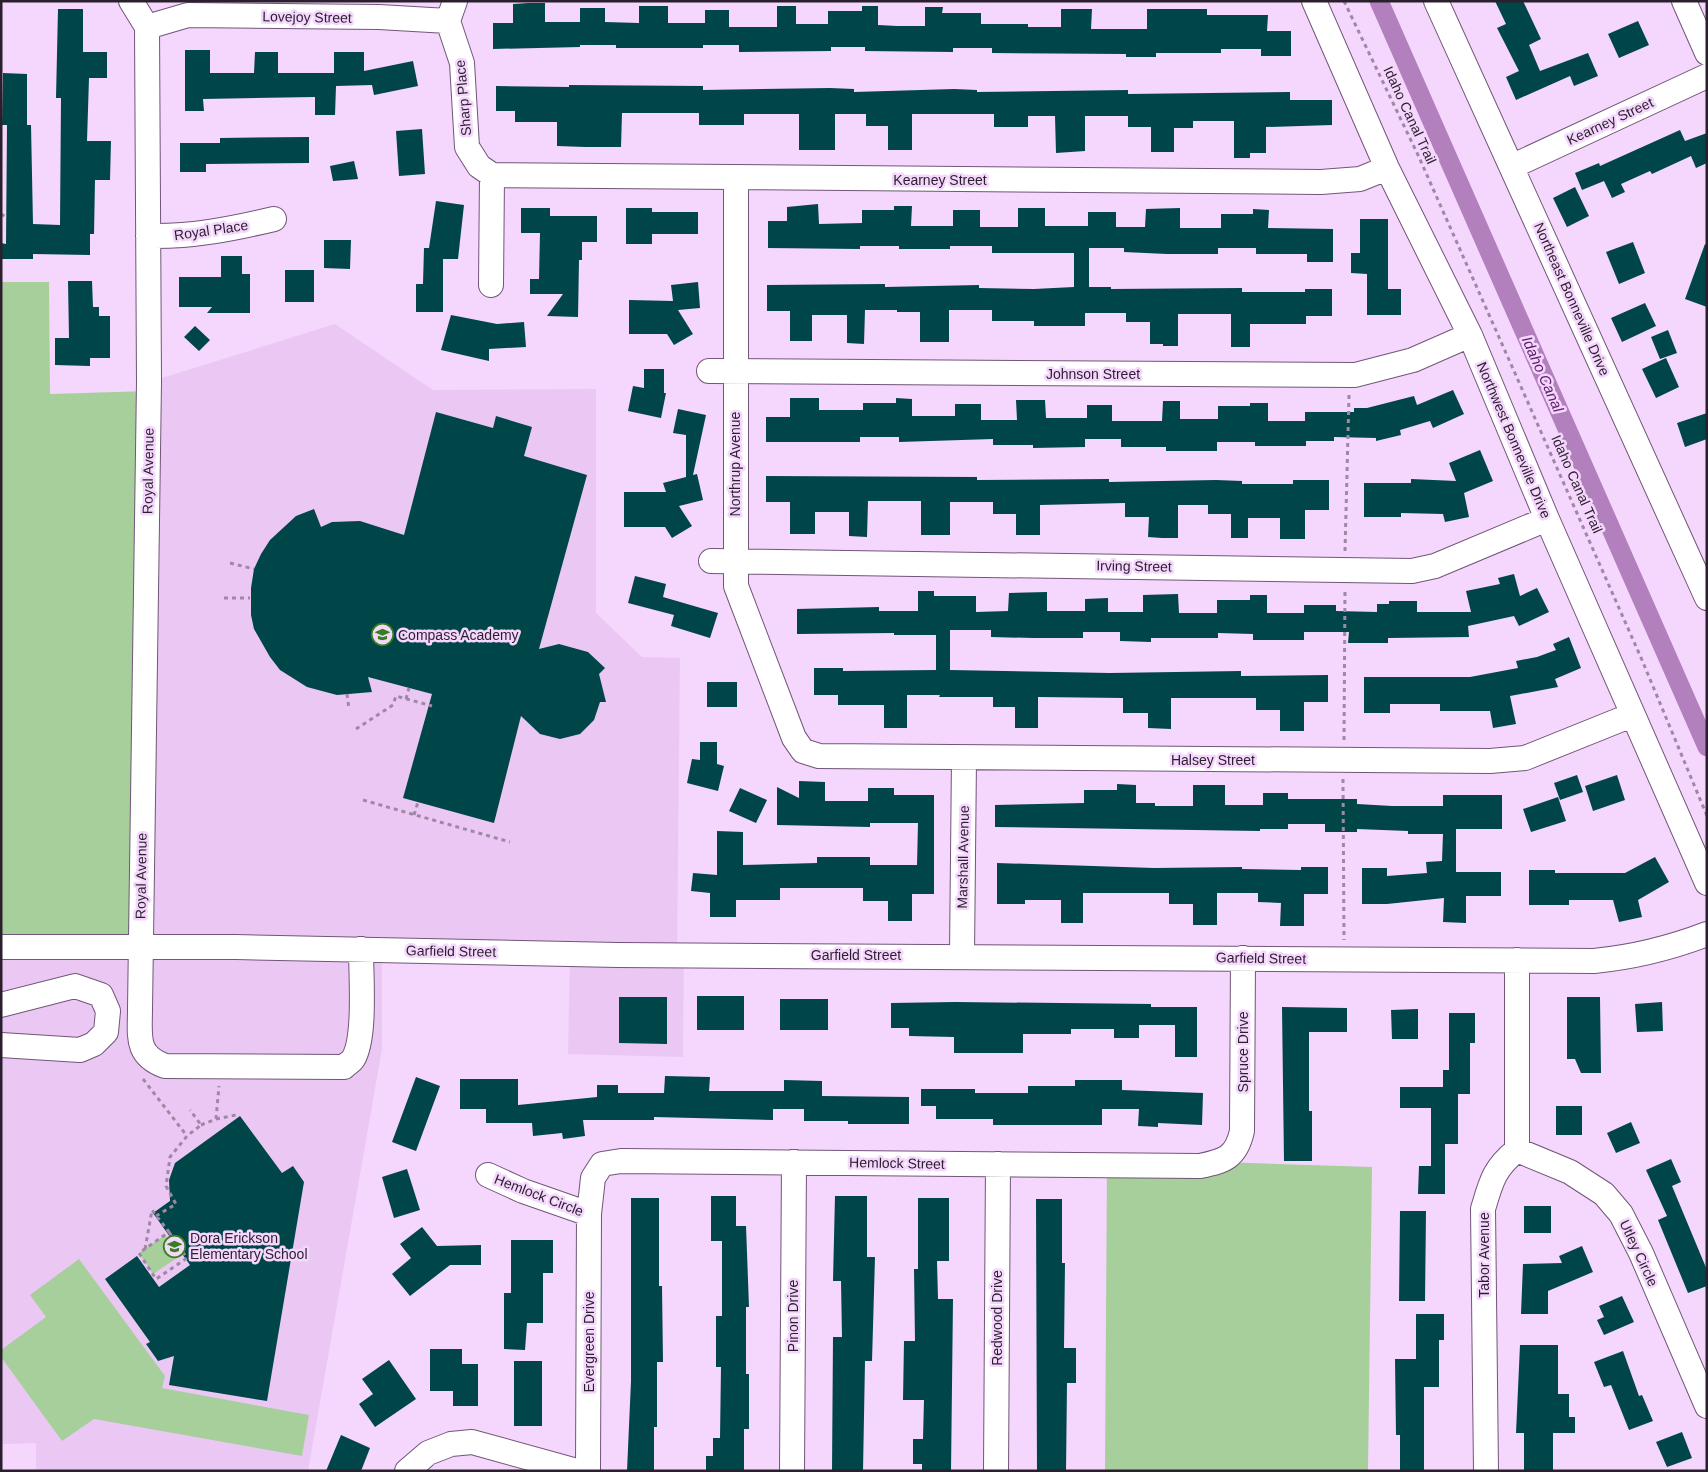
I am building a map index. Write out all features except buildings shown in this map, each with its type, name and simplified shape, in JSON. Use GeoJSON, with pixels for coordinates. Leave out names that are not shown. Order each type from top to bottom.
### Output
{"type":"FeatureCollection","features":[{"type":"Feature","properties":{"kind":"street"},"geometry":{"type":"LineString","coordinates":[[130,1],[147,27]]}},
{"type":"Feature","properties":{"kind":"street","name":"Northwest Bonneville Drive"},"geometry":{"type":"LineString","coordinates":[[1314,1],[1387,168],[1470,335],[1547,519],[1707,883]]}},
{"type":"Feature","properties":{"kind":"street","name":"Northeast Bonneville Drive"},"geometry":{"type":"LineString","coordinates":[[1436,1],[1513,166],[1707,598]]}},
{"type":"Feature","properties":{"kind":"street"},"geometry":{"type":"LineString","coordinates":[[1684,1],[1707,53]]}},
{"type":"Feature","properties":{"kind":"street","name":"Lovejoy Street"},"geometry":{"type":"LineString","coordinates":[[147,27],[188,15],[379,17],[452,11]]}},
{"type":"Feature","properties":{"kind":"street","name":"Sharp Place"},"geometry":{"type":"LineString","coordinates":[[452,11],[462,63],[467,147],[479,166],[492,175]]}},
{"type":"Feature","properties":{"kind":"street","name":"Royal Avenue"},"geometry":{"type":"LineString","coordinates":[[147,27],[150,382],[140,946],[140,1040],[144,1052],[154,1062],[165,1066],[344,1066],[352,1061],[357,1050],[361,1018],[361,949]]}},
{"type":"Feature","properties":{"kind":"street","name":"Kearney Street"},"geometry":{"type":"LineString","coordinates":[[1513,166],[1707,76]]}},
{"type":"Feature","properties":{"kind":"street","name":"Kearney Street"},"geometry":{"type":"LineString","coordinates":[[492,175],[736,179],[1321,182],[1360,179],[1387,168]]}},
{"type":"Feature","properties":{"kind":"street"},"geometry":{"type":"LineString","coordinates":[[491,285],[492,175]]}},
{"type":"Feature","properties":{"kind":"street","name":"Northrup Avenue"},"geometry":{"type":"LineString","coordinates":[[736,179],[734,371],[736,586],[794,738]]}},
{"type":"Feature","properties":{"kind":"street","name":"Royal Place"},"geometry":{"type":"LineString","coordinates":[[148,236],[173,237],[223,231],[274,219]]}},
{"type":"Feature","properties":{"kind":"street","name":"Johnson Street"},"geometry":{"type":"LineString","coordinates":[[709,371],[1355,375],[1413,360],[1470,335]]}},
{"type":"Feature","properties":{"kind":"street","name":"Irving Street"},"geometry":{"type":"LineString","coordinates":[[711,561],[1412,572],[1434,566],[1547,519]]}},
{"type":"Feature","properties":{"kind":"street","name":"Halsey Street"},"geometry":{"type":"LineString","coordinates":[[794,738],[803,751],[818,756],[1490,761],[1525,758],[1632,715]]}},
{"type":"Feature","properties":{"kind":"street","name":"Marshall Avenue"},"geometry":{"type":"LineString","coordinates":[[962,955],[964,758]]}},
{"type":"Feature","properties":{"kind":"street","name":"Garfield Street"},"geometry":{"type":"LineString","coordinates":[[1,947],[140,946],[618,955],[962,955],[1594,961],[1628,957],[1676,947],[1707,934]]}},
{"type":"Feature","properties":{"kind":"street","name":"Spruce Drive"},"geometry":{"type":"LineString","coordinates":[[1239,1146],[1242,1131],[1243,958]]}},
{"type":"Feature","properties":{"kind":"street"},"geometry":{"type":"LineString","coordinates":[[1517,960],[1517,1150]]}},
{"type":"Feature","properties":{"kind":"street"},"geometry":{"type":"LineString","coordinates":[[1,1005],[75,986],[100,996],[108,1011],[106,1032],[94,1044],[80,1050],[1,1045]]}},
{"type":"Feature","properties":{"kind":"street","name":"Hemlock Street"},"geometry":{"type":"LineString","coordinates":[[589,1214],[592,1178],[602,1164],[621,1161],[1200,1166],[1220,1162],[1230,1156],[1239,1146]]}},
{"type":"Feature","properties":{"kind":"street","name":"Utley Circle"},"geometry":{"type":"LineString","coordinates":[[1517,1150],[1570,1172],[1604,1194],[1621,1214],[1641,1253],[1707,1406]]}},
{"type":"Feature","properties":{"kind":"street","name":"Tabor Avenue"},"geometry":{"type":"LineString","coordinates":[[1486,1471],[1483,1209],[1492,1177],[1503,1161],[1517,1150]]}},
{"type":"Feature","properties":{"kind":"street","name":"Pinon Drive"},"geometry":{"type":"LineString","coordinates":[[792,1471],[794,1162]]}},
{"type":"Feature","properties":{"kind":"street","name":"Redwood Drive"},"geometry":{"type":"LineString","coordinates":[[996,1471],[998,1164]]}},
{"type":"Feature","properties":{"kind":"street","name":"Hemlock Circle"},"geometry":{"type":"LineString","coordinates":[[488,1175],[589,1214]]}},
{"type":"Feature","properties":{"kind":"street","name":"Evergreen Drive"},"geometry":{"type":"LineString","coordinates":[[588,1471],[589,1214]]}},
{"type":"Feature","properties":{"kind":"street"},"geometry":{"type":"LineString","coordinates":[[407,1471],[428,1452],[451,1444],[472,1442],[577,1471]]}},
{"type":"Feature","properties":{"kind":"path","name":"Idaho Canal Trail"},"geometry":{"type":"LineString","coordinates":[[1344,1],[1418,155],[1646,669],[1707,816]]}},
{"type":"Feature","properties":{"kind":"path"},"geometry":{"type":"LineString","coordinates":[[1,214],[6,217]]}},
{"type":"Feature","properties":{"kind":"path"},"geometry":{"type":"LineString","coordinates":[[1345,554],[1349,389]]}},
{"type":"Feature","properties":{"kind":"path"},"geometry":{"type":"LineString","coordinates":[[230,563],[254,569]]}},
{"type":"Feature","properties":{"kind":"path"},"geometry":{"type":"LineString","coordinates":[[1344,746],[1345,581]]}},
{"type":"Feature","properties":{"kind":"path"},"geometry":{"type":"LineString","coordinates":[[224,598],[250,598]]}},
{"type":"Feature","properties":{"kind":"path"},"geometry":{"type":"LineString","coordinates":[[406,699],[409,688]]}},
{"type":"Feature","properties":{"kind":"path"},"geometry":{"type":"LineString","coordinates":[[347,694],[349,708]]}},
{"type":"Feature","properties":{"kind":"path"},"geometry":{"type":"LineString","coordinates":[[356,729],[393,705],[396,696],[432,706]]}},
{"type":"Feature","properties":{"kind":"path"},"geometry":{"type":"LineString","coordinates":[[1343,774],[1344,944]]}},
{"type":"Feature","properties":{"kind":"path"},"geometry":{"type":"LineString","coordinates":[[363,800],[510,842]]}},
{"type":"Feature","properties":{"kind":"path"},"geometry":{"type":"LineString","coordinates":[[414,815],[418,802]]}},
{"type":"Feature","properties":{"kind":"path"},"geometry":{"type":"LineString","coordinates":[[141,1077],[187,1136]]}},
{"type":"Feature","properties":{"kind":"path"},"geometry":{"type":"LineString","coordinates":[[216,1120],[219,1080]]}},
{"type":"Feature","properties":{"kind":"path"},"geometry":{"type":"LineString","coordinates":[[190,1110],[201,1125]]}},
{"type":"Feature","properties":{"kind":"path"},"geometry":{"type":"LineString","coordinates":[[156,1216],[176,1204],[166,1186],[170,1157],[187,1136],[201,1125],[236,1115]]}},
{"type":"Feature","properties":{"kind":"path"},"geometry":{"type":"LineString","coordinates":[[145,1249],[152,1210],[169,1232],[187,1258],[156,1280],[139,1253],[145,1249],[169,1232]]}},
{"type":"Feature","properties":{"kind":"shaded area"},"geometry":{"type":"Polygon","coordinates":[[[335,324],[433,390],[596,389],[596,613],[642,657],[680,658],[677,955],[684,955],[683,1057],[568,1054],[570,954],[382,950],[382,1049],[308,1471],[36,1471],[36,1443],[1,1444],[1,947],[149,382],[335,324]]]}},
{"type":"Feature","properties":{"kind":"green space"},"geometry":{"type":"Polygon","coordinates":[[[1,282],[49,282],[50,394],[149,391],[140,946],[1,947],[1,282]]]}},
{"type":"Feature","properties":{"kind":"green space"},"geometry":{"type":"Polygon","coordinates":[[[1220,1162],[1372,1167],[1368,1471],[1105,1471],[1107,1165],[1220,1162]]]}},
{"type":"Feature","properties":{"kind":"green space"},"geometry":{"type":"Polygon","coordinates":[[[165,1235],[180,1256],[153,1274],[139,1253],[165,1235]]]}},
{"type":"Feature","properties":{"kind":"green space"},"geometry":{"type":"Polygon","coordinates":[[[79,1259],[165,1376],[162,1388],[309,1415],[302,1456],[94,1419],[62,1441],[1,1357],[1,1350],[46,1317],[30,1295],[79,1259]]]}},
{"type":"Feature","properties":{"kind":"waterway","name":"Idaho Canal"},"geometry":{"type":"LineString","coordinates":[[1379,1],[1707,747]]}},
{"type":"Feature","properties":{"kind":"place","name":"Compass Academy"},"geometry":{"type":"Point","coordinates":[382,635]}},
{"type":"Feature","properties":{"kind":"place","name":"Dora Erickson Elementary School"},"geometry":{"type":"Point","coordinates":[174,1246]}}]}
